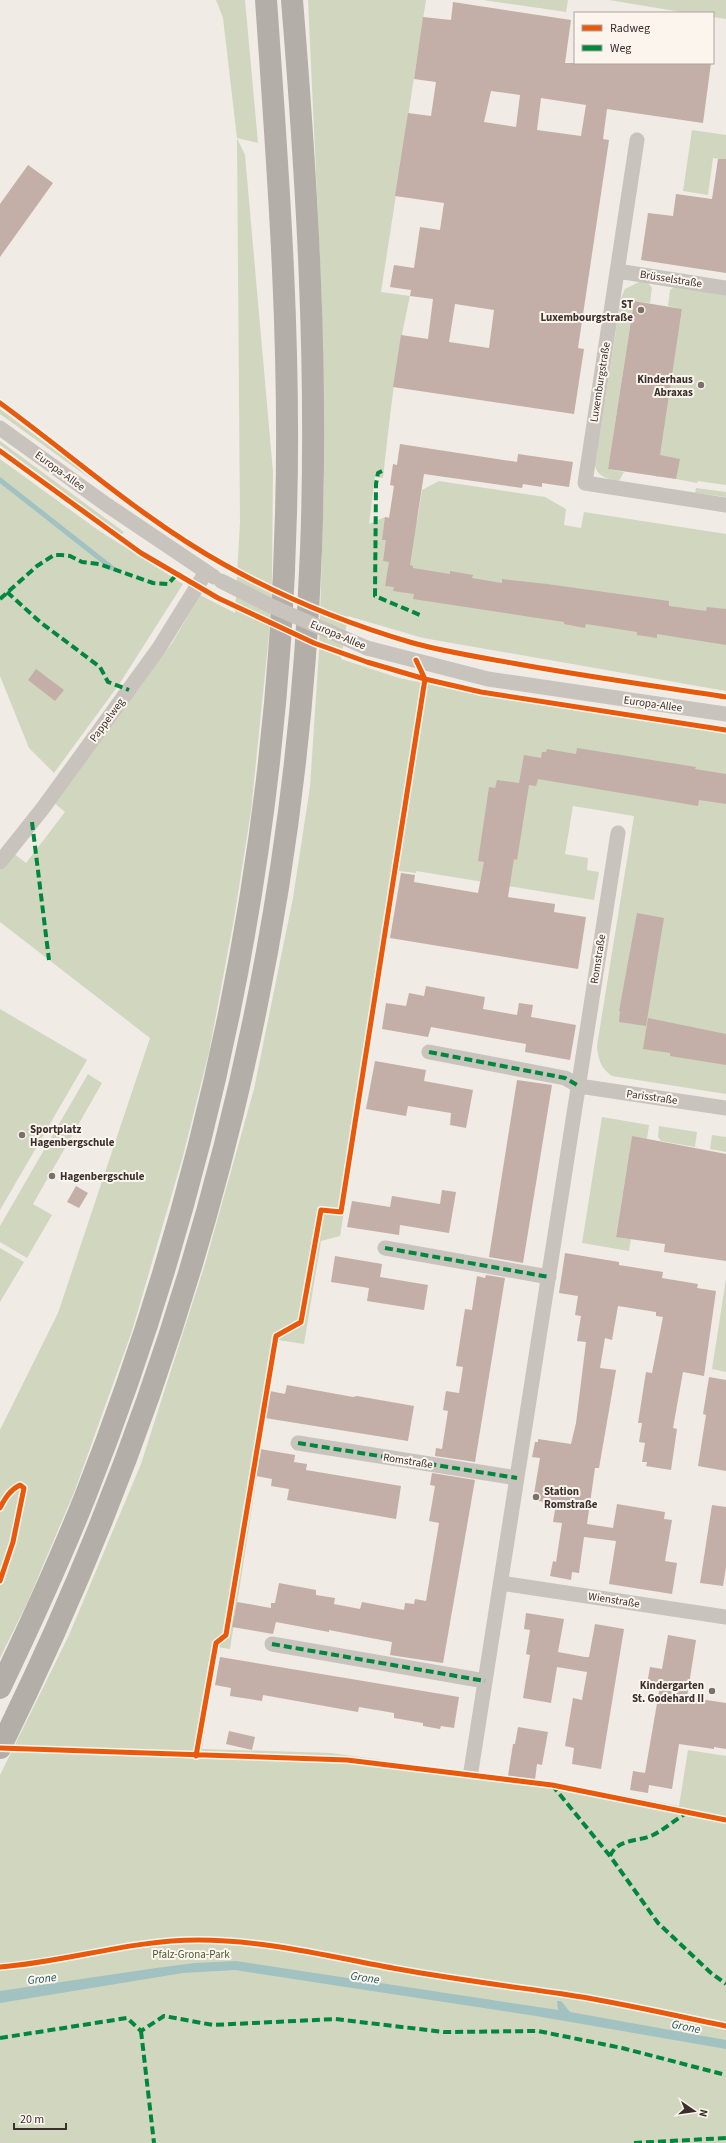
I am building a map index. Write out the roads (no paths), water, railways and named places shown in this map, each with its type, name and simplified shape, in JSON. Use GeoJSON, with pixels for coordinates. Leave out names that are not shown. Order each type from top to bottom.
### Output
{"type":"FeatureCollection","features":[{"type":"Feature","properties":{"kind":"highway"},"geometry":{"type":"LineString","coordinates":[[0,1688],[32,1619],[84,1499],[124,1393],[152,1310],[200,1139],[241,950],[259,839],[270,750],[280,640],[285,554],[287,376],[277,169],[266,0]]}},
{"type":"Feature","properties":{"kind":"highway"},"geometry":{"type":"LineString","coordinates":[[277,169],[287,0]]}},
{"type":"Feature","properties":{"kind":"highway"},"geometry":{"type":"LineString","coordinates":[[0,1748],[34,1679],[86,1563],[158,1375],[194,1263],[220,1170],[243,1074],[267,958],[287,829],[297,750],[305,666],[313,509],[314,399],[311,315],[304,175],[292,0]]}},
{"type":"Feature","properties":{"kind":"street","name":"Luxemburgstraße"},"geometry":{"type":"LineString","coordinates":[[637,140],[584,483],[726,505]]}},
{"type":"Feature","properties":{"kind":"street","name":"Brüsselstraße"},"geometry":{"type":"LineString","coordinates":[[616,270],[726,288]]}},
{"type":"Feature","properties":{"kind":"street","name":"Europa-Allee"},"geometry":{"type":"LineString","coordinates":[[0,428],[113,510],[206,572],[269,605],[367,648],[488,679],[726,714]]}},
{"type":"Feature","properties":{"kind":"street","name":"Pappelweg"},"geometry":{"type":"LineString","coordinates":[[0,862],[43,808],[159,648],[206,572]]}},
{"type":"Feature","properties":{"kind":"street","name":"Romstraße"},"geometry":{"type":"LineString","coordinates":[[472,1771],[618,833]]}},
{"type":"Feature","properties":{"kind":"street"},"geometry":{"type":"LineString","coordinates":[[429,1052],[565,1078],[579,1086]]}},
{"type":"Feature","properties":{"kind":"street","name":"Parisstraße"},"geometry":{"type":"LineString","coordinates":[[579,1086],[726,1108]]}},
{"type":"Feature","properties":{"kind":"street"},"geometry":{"type":"LineString","coordinates":[[384,1248],[549,1277]]}},
{"type":"Feature","properties":{"kind":"street","name":"Romstraße"},"geometry":{"type":"LineString","coordinates":[[298,1443],[517,1478]]}},
{"type":"Feature","properties":{"kind":"street","name":"Wienstraße"},"geometry":{"type":"LineString","coordinates":[[501,1583],[726,1617]]}},
{"type":"Feature","properties":{"kind":"street"},"geometry":{"type":"LineString","coordinates":[[272,1644],[486,1681]]}},
{"type":"Feature","properties":{"kind":"water"},"geometry":{"type":"Polygon","coordinates":[[[236,1961],[558,2010],[557,2001],[561,2001],[570,2012],[726,2040],[726,2049],[536,2016],[235,1970],[183,1973],[0,2003],[0,1991],[195,1963],[236,1961]]]}},
{"type":"Feature","properties":{"kind":"waterway"},"geometry":{"type":"LineString","coordinates":[[0,480],[112,568]]}},
{"type":"Feature","properties":{"kind":"place","name":"ST Luxembourgstraße"},"geometry":{"type":"Point","coordinates":[641,310]}},
{"type":"Feature","properties":{"kind":"place","name":"Kinderhaus Abraxas"},"geometry":{"type":"Point","coordinates":[701,385]}},
{"type":"Feature","properties":{"kind":"place","name":"Sportplatz Hagenbergschule"},"geometry":{"type":"Point","coordinates":[22,1135]}},
{"type":"Feature","properties":{"kind":"place","name":"Hagenbergschule"},"geometry":{"type":"Point","coordinates":[52,1176]}},
{"type":"Feature","properties":{"kind":"place","name":"Station Romstraße"},"geometry":{"type":"Point","coordinates":[536,1497]}},
{"type":"Feature","properties":{"kind":"place","name":"Kindergarten St. Godehard II"},"geometry":{"type":"Point","coordinates":[712,1691]}},
{"type":"Feature","properties":{"kind":"park label","name":"Pfalz-Grona-Park"},"geometry":{"type":"Point","coordinates":[191,1954]}},
{"type":"Feature","properties":{"kind":"water label","name":"Grone"},"geometry":{"type":"Point","coordinates":[365,1978]}},
{"type":"Feature","properties":{"kind":"water label","name":"Grone"},"geometry":{"type":"Point","coordinates":[42,1979]}},
{"type":"Feature","properties":{"kind":"water label","name":"Grone"},"geometry":{"type":"Point","coordinates":[686,2027]}}]}
